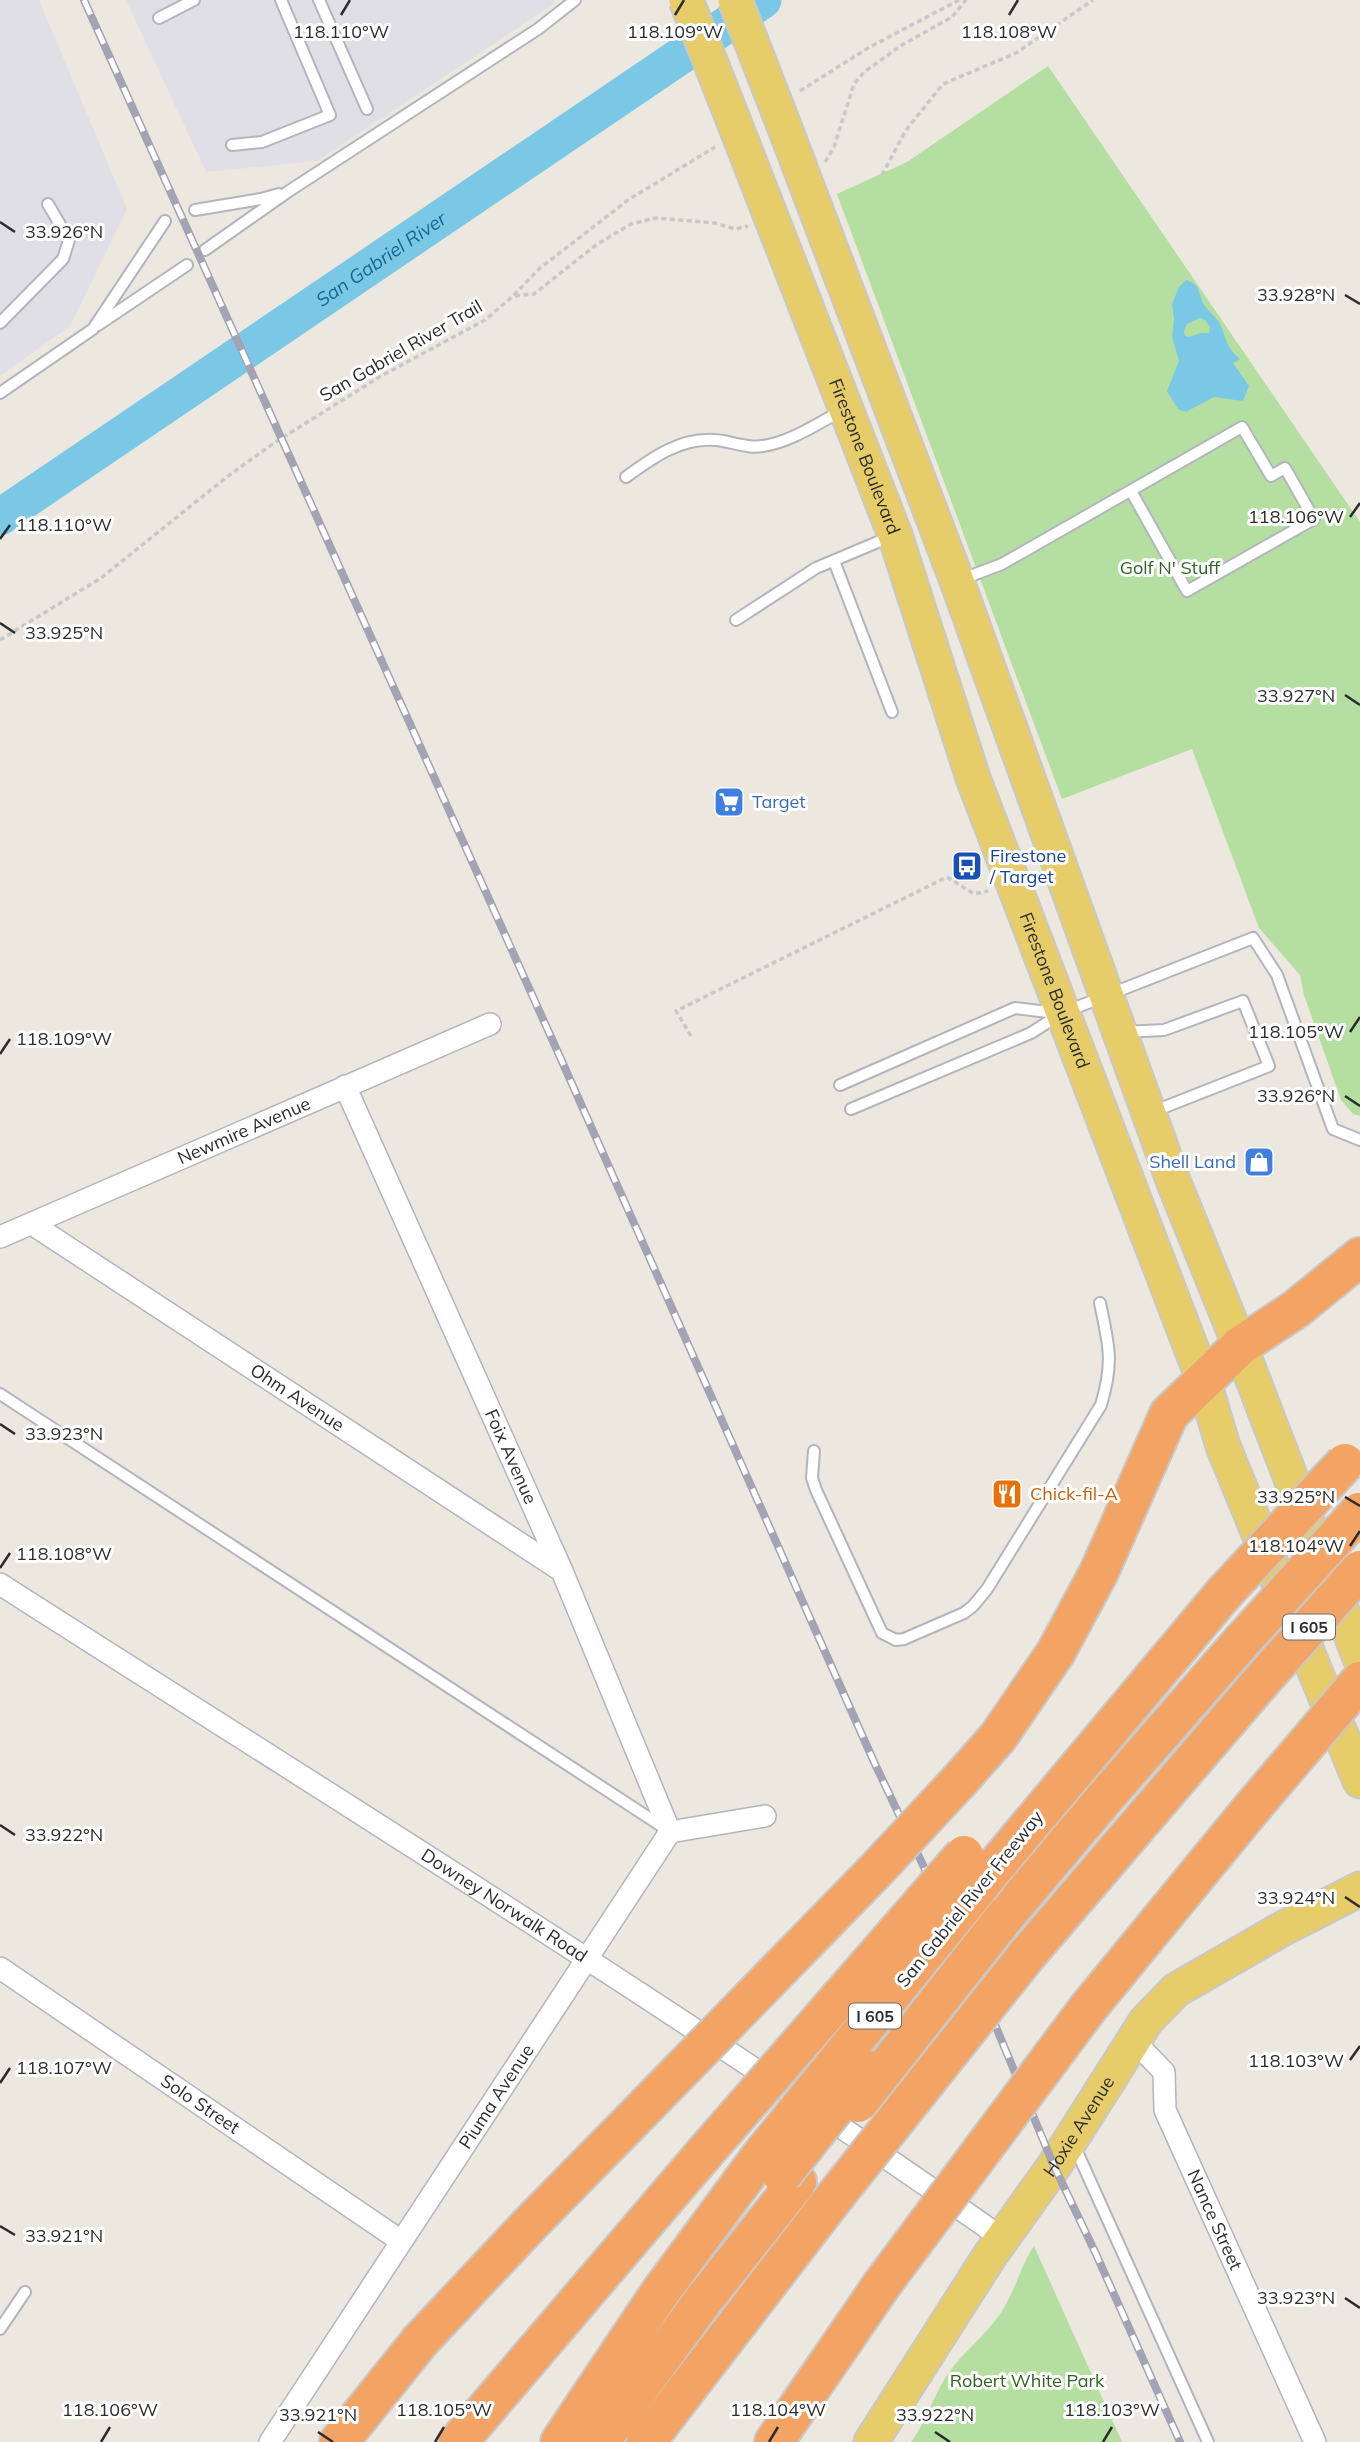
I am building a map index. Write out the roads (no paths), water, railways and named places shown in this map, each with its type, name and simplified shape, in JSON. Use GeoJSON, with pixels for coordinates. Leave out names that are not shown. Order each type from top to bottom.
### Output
{"type":"FeatureCollection","features":[{"type":"Feature","properties":{"kind":"highway"},"geometry":{"type":"LineString","coordinates":[[340,2442],[420,2340],[878,1868],[998,1737],[1056,1652],[1099,1572],[1168,1414],[1240,1346],[1296,1309],[1360,1257]]}},
{"type":"Feature","properties":{"kind":"highway"},"geometry":{"type":"LineString","coordinates":[[457,2442],[701,2157],[990,1885],[1356,1487]]}},
{"type":"Feature","properties":{"kind":"highway","name":"San Gabriel River Freeway"},"geometry":{"type":"LineString","coordinates":[[559,2442],[659,2294],[780,2171],[1040,1813],[1235,1620],[1356,1487]]}},
{"type":"Feature","properties":{"kind":"highway","name":"I 605"},"geometry":{"type":"LineString","coordinates":[[646,2442],[829,2204],[1026,1956],[1360,1570]]}},
{"type":"Feature","properties":{"kind":"highway"},"geometry":{"type":"LineString","coordinates":[[775,2442],[883,2283],[1088,2008],[1251,1808],[1360,1681]]}},
{"type":"Feature","properties":{"kind":"highway"},"geometry":{"type":"LineString","coordinates":[[600,2442],[702,2302],[780,2171]]}},
{"type":"Feature","properties":{"kind":"highway"},"geometry":{"type":"LineString","coordinates":[[676,2442],[829,2204]]}},
{"type":"Feature","properties":{"kind":"main road","name":"Firestone Boulevard"},"geometry":{"type":"LineString","coordinates":[[686,0],[730,148],[770,217],[895,535],[973,778],[1203,1379],[1223,1446],[1360,1781]]}},
{"type":"Feature","properties":{"kind":"main road"},"geometry":{"type":"LineString","coordinates":[[736,0],[787,110],[804,177],[957,581],[1174,1184],[1240,1346],[1360,1658]]}},
{"type":"Feature","properties":{"kind":"main road"},"geometry":{"type":"LineString","coordinates":[[895,535],[921,563],[967,684],[975,692],[998,694]]}},
{"type":"Feature","properties":{"kind":"main road","name":"Hoxie Avenue"},"geometry":{"type":"LineString","coordinates":[[871,2442],[1146,2021],[1176,1990],[1284,1928],[1360,1889]]}},
{"type":"Feature","properties":{"kind":"street","name":"Newmire Avenue"},"geometry":{"type":"LineString","coordinates":[[0,1237],[490,1024]]}},
{"type":"Feature","properties":{"kind":"street","name":"Foix Avenue"},"geometry":{"type":"LineString","coordinates":[[345,1086],[562,1571],[670,1832]]}},
{"type":"Feature","properties":{"kind":"street","name":"Ohm Avenue"},"geometry":{"type":"LineString","coordinates":[[32,1224],[562,1571]]}},
{"type":"Feature","properties":{"kind":"street","name":"Downey Norwalk Road"},"geometry":{"type":"LineString","coordinates":[[0,1584],[841,2125],[1002,2238]]}},
{"type":"Feature","properties":{"kind":"street"},"geometry":{"type":"LineString","coordinates":[[670,1832],[765,1816]]}},
{"type":"Feature","properties":{"kind":"street","name":"Piuma Avenue"},"geometry":{"type":"LineString","coordinates":[[270,2442],[670,1832]]}},
{"type":"Feature","properties":{"kind":"street","name":"Solo Street"},"geometry":{"type":"LineString","coordinates":[[0,1968],[401,2241]]}},
{"type":"Feature","properties":{"kind":"street","name":"Nance Street"},"geometry":{"type":"LineString","coordinates":[[1133,2040],[1164,2072],[1165,2110],[1315,2442]]}},
{"type":"Feature","properties":{"kind":"lane"},"geometry":{"type":"LineString","coordinates":[[159,18],[194,0]]}},
{"type":"Feature","properties":{"kind":"lane"},"geometry":{"type":"LineString","coordinates":[[232,145],[262,142],[330,115],[281,0]]}},
{"type":"Feature","properties":{"kind":"lane"},"geometry":{"type":"LineString","coordinates":[[318,0],[367,109]]}},
{"type":"Feature","properties":{"kind":"lane"},"geometry":{"type":"LineString","coordinates":[[205,250],[289,191],[538,29],[574,1]]}},
{"type":"Feature","properties":{"kind":"lane"},"geometry":{"type":"LineString","coordinates":[[195,210],[261,199],[289,191]]}},
{"type":"Feature","properties":{"kind":"lane"},"geometry":{"type":"LineString","coordinates":[[0,323],[63,260],[69,240],[48,204]]}},
{"type":"Feature","properties":{"kind":"lane"},"geometry":{"type":"LineString","coordinates":[[93,329],[165,221]]}},
{"type":"Feature","properties":{"kind":"lane"},"geometry":{"type":"LineString","coordinates":[[0,393],[187,265]]}},
{"type":"Feature","properties":{"kind":"lane"},"geometry":{"type":"LineString","coordinates":[[626,477],[657,455],[696,440],[761,447],[779,442],[845,409]]}},
{"type":"Feature","properties":{"kind":"lane"},"geometry":{"type":"LineString","coordinates":[[957,581],[1002,564],[1242,428],[1271,476],[1285,468],[1314,519],[1187,592],[1131,491]]}},
{"type":"Feature","properties":{"kind":"lane"},"geometry":{"type":"LineString","coordinates":[[736,621],[816,568],[895,535]]}},
{"type":"Feature","properties":{"kind":"lane"},"geometry":{"type":"LineString","coordinates":[[834,561],[892,712]]}},
{"type":"Feature","properties":{"kind":"lane"},"geometry":{"type":"LineString","coordinates":[[851,1109],[1031,1033],[1062,1013],[1253,937],[1277,975],[1333,1129],[1360,1140]]}},
{"type":"Feature","properties":{"kind":"lane"},"geometry":{"type":"LineString","coordinates":[[1120,1032],[1164,1030],[1243,1001],[1269,1066],[1149,1113]]}},
{"type":"Feature","properties":{"kind":"lane"},"geometry":{"type":"LineString","coordinates":[[840,1085],[1015,1008],[1062,1013]]}},
{"type":"Feature","properties":{"kind":"lane"},"geometry":{"type":"LineString","coordinates":[[814,1451],[812,1478],[816,1490],[882,1633],[896,1640],[904,1639],[964,1612],[987,1589],[1101,1405],[1110,1370],[1110,1353],[1100,1303]]}},
{"type":"Feature","properties":{"kind":"lane"},"geometry":{"type":"LineString","coordinates":[[0,1394],[670,1832]]}},
{"type":"Feature","properties":{"kind":"lane"},"geometry":{"type":"LineString","coordinates":[[1071,2138],[1208,2442]]}},
{"type":"Feature","properties":{"kind":"lane"},"geometry":{"type":"LineString","coordinates":[[0,2329],[25,2292]]}},
{"type":"Feature","properties":{"kind":"water"},"geometry":{"type":"Polygon","coordinates":[[[1186,280],[1195,284],[1205,306],[1220,324],[1230,347],[1240,359],[1233,363],[1249,386],[1243,401],[1214,397],[1186,412],[1178,409],[1167,391],[1179,361],[1172,337],[1172,304],[1179,287],[1186,280]],[[1200,318],[1187,324],[1185,336],[1209,333],[1210,327],[1200,318]]]}},
{"type":"Feature","properties":{"kind":"waterway","name":"San Gabriel River"},"geometry":{"type":"LineString","coordinates":[[0,517],[763,0]]}},
{"type":"Feature","properties":{"kind":"railway"},"geometry":{"type":"LineString","coordinates":[[84,0],[875,1764],[968,1960],[1054,2166],[1180,2442]]}},
{"type":"Feature","properties":{"kind":"place","name":"Target"},"geometry":{"type":"Point","coordinates":[729,802]}},
{"type":"Feature","properties":{"kind":"place","name":"Firestone / Target"},"geometry":{"type":"Point","coordinates":[967,866]}},
{"type":"Feature","properties":{"kind":"place","name":"Shell Land"},"geometry":{"type":"Point","coordinates":[1259,1162]}},
{"type":"Feature","properties":{"kind":"place","name":"Chick-fil-A"},"geometry":{"type":"Point","coordinates":[1007,1494]}},
{"type":"Feature","properties":{"kind":"park label","name":"Golf N' Stuff"},"geometry":{"type":"Point","coordinates":[1170,568]}},
{"type":"Feature","properties":{"kind":"park label","name":"Robert White Park"},"geometry":{"type":"Point","coordinates":[1027,2381]}}]}
